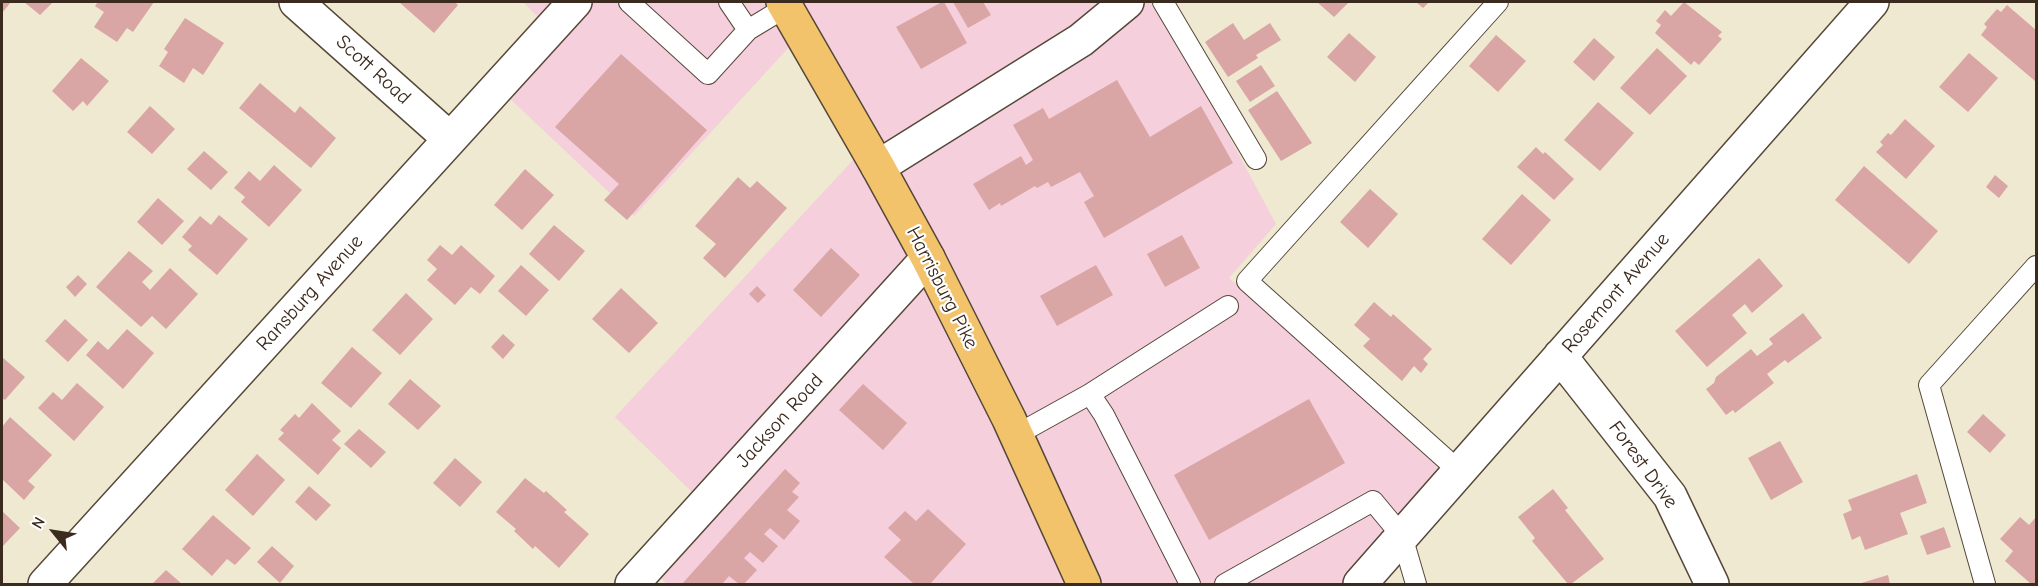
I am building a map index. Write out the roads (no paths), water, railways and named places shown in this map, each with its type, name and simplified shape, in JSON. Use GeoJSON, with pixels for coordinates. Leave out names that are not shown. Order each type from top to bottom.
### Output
{"type":"FeatureCollection","features":[{"type":"Feature","properties":{"kind":"main road","name":"Harrisburg Pike"},"geometry":{"type":"LineString","coordinates":[[784,4],[928,258],[1016,435],[1080,583]]}},
{"type":"Feature","properties":{"kind":"street","name":"Scott Road"},"geometry":{"type":"LineString","coordinates":[[296,2],[450,139]]}},
{"type":"Feature","properties":{"kind":"street","name":"Ransburg Avenue"},"geometry":{"type":"LineString","coordinates":[[45,585],[574,2]]}},
{"type":"Feature","properties":{"kind":"street"},"geometry":{"type":"LineString","coordinates":[[878,167],[1081,40],[1127,2]]}},
{"type":"Feature","properties":{"kind":"street","name":"Rosemont Avenue"},"geometry":{"type":"LineString","coordinates":[[1360,585],[1872,2]]}},
{"type":"Feature","properties":{"kind":"street","name":"Jackson Road"},"geometry":{"type":"LineString","coordinates":[[632,585],[928,258]]}},
{"type":"Feature","properties":{"kind":"street","name":"Forest Drive"},"geometry":{"type":"LineString","coordinates":[[1560,356],[1670,496],[1712,585]]}},
{"type":"Feature","properties":{"kind":"lane"},"geometry":{"type":"LineString","coordinates":[[629,2],[708,74],[748,30],[784,4]]}},
{"type":"Feature","properties":{"kind":"lane"},"geometry":{"type":"LineString","coordinates":[[729,2],[748,30]]}},
{"type":"Feature","properties":{"kind":"lane"},"geometry":{"type":"LineString","coordinates":[[1162,2],[1256,159]]}},
{"type":"Feature","properties":{"kind":"lane"},"geometry":{"type":"LineString","coordinates":[[1459,471],[1247,281],[1498,2]]}},
{"type":"Feature","properties":{"kind":"lane"},"geometry":{"type":"LineString","coordinates":[[1985,585],[1929,385],[2037,266]]}},
{"type":"Feature","properties":{"kind":"lane"},"geometry":{"type":"LineString","coordinates":[[1016,435],[1090,394],[1228,306]]}},
{"type":"Feature","properties":{"kind":"lane"},"geometry":{"type":"LineString","coordinates":[[1090,394],[1104,415],[1190,585]]}},
{"type":"Feature","properties":{"kind":"lane"},"geometry":{"type":"LineString","coordinates":[[1225,585],[1373,501],[1402,536],[1416,585]]}}]}
